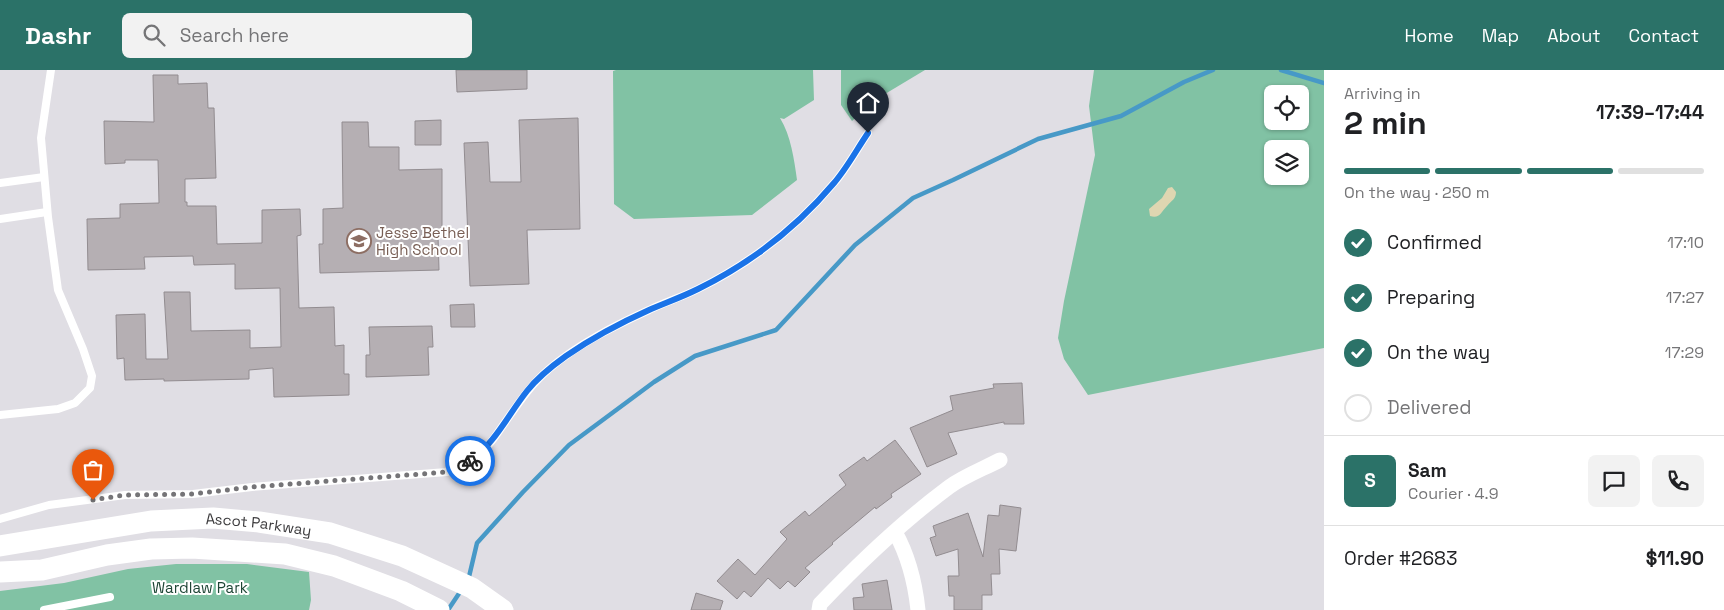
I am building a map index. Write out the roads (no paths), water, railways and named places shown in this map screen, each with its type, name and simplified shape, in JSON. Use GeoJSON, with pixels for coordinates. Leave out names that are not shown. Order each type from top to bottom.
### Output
{"type":"FeatureCollection","features":[{"type":"Feature","properties":{"kind":"main road","name":"Ascot Parkway"},"geometry":{"type":"LineString","coordinates":[[0,546],[151,521],[223,519],[259,522],[330,533],[402,556],[472,588],[503,610]]}},
{"type":"Feature","properties":{"kind":"main road","name":"Ascot Parkway"},"geometry":{"type":"LineString","coordinates":[[0,572],[42,570],[106,555],[151,549],[192,548],[285,554],[334,566],[401,591],[430,605]]}},
{"type":"Feature","properties":{"kind":"street"},"geometry":{"type":"LineString","coordinates":[[819,610],[820,604],[894,532],[950,486],[1000,460]]}},
{"type":"Feature","properties":{"kind":"street"},"geometry":{"type":"LineString","coordinates":[[894,532],[903,547],[915,584],[918,610]]}},
{"type":"Feature","properties":{"kind":"lane"},"geometry":{"type":"LineString","coordinates":[[0,415],[58,409],[76,403],[90,388],[92,376],[58,290],[47,212],[41,138],[51,70]]}},
{"type":"Feature","properties":{"kind":"lane"},"geometry":{"type":"LineString","coordinates":[[0,518],[49,505],[125,495],[193,494],[252,487],[447,472],[468,463],[481,454],[491,442],[528,390],[548,370],[589,340],[650,310],[698,290],[746,262],[773,242],[799,219],[835,182],[868,133]]}},
{"type":"Feature","properties":{"kind":"lane"},"geometry":{"type":"LineString","coordinates":[[0,183],[44,177]]}},
{"type":"Feature","properties":{"kind":"lane"},"geometry":{"type":"LineString","coordinates":[[0,219],[47,212]]}},
{"type":"Feature","properties":{"kind":"lane"},"geometry":{"type":"LineString","coordinates":[[44,610],[110,597]]}},
{"type":"Feature","properties":{"kind":"waterway"},"geometry":{"type":"LineString","coordinates":[[468,581],[477,543],[569,445],[654,382],[695,356],[776,330],[855,245],[913,198],[1038,139],[1121,116],[1184,82],[1213,70]]}},
{"type":"Feature","properties":{"kind":"waterway"},"geometry":{"type":"LineString","coordinates":[[1281,70],[1324,83]]}},
{"type":"Feature","properties":{"kind":"waterway"},"geometry":{"type":"LineString","coordinates":[[448,610],[462,589]]}},
{"type":"Feature","properties":{"kind":"place","name":"Jesse Bethel High School"},"geometry":{"type":"Point","coordinates":[359,241]}},
{"type":"Feature","properties":{"kind":"park label","name":"Wardlaw Park"},"geometry":{"type":"Point","coordinates":[200,587]}}]}
